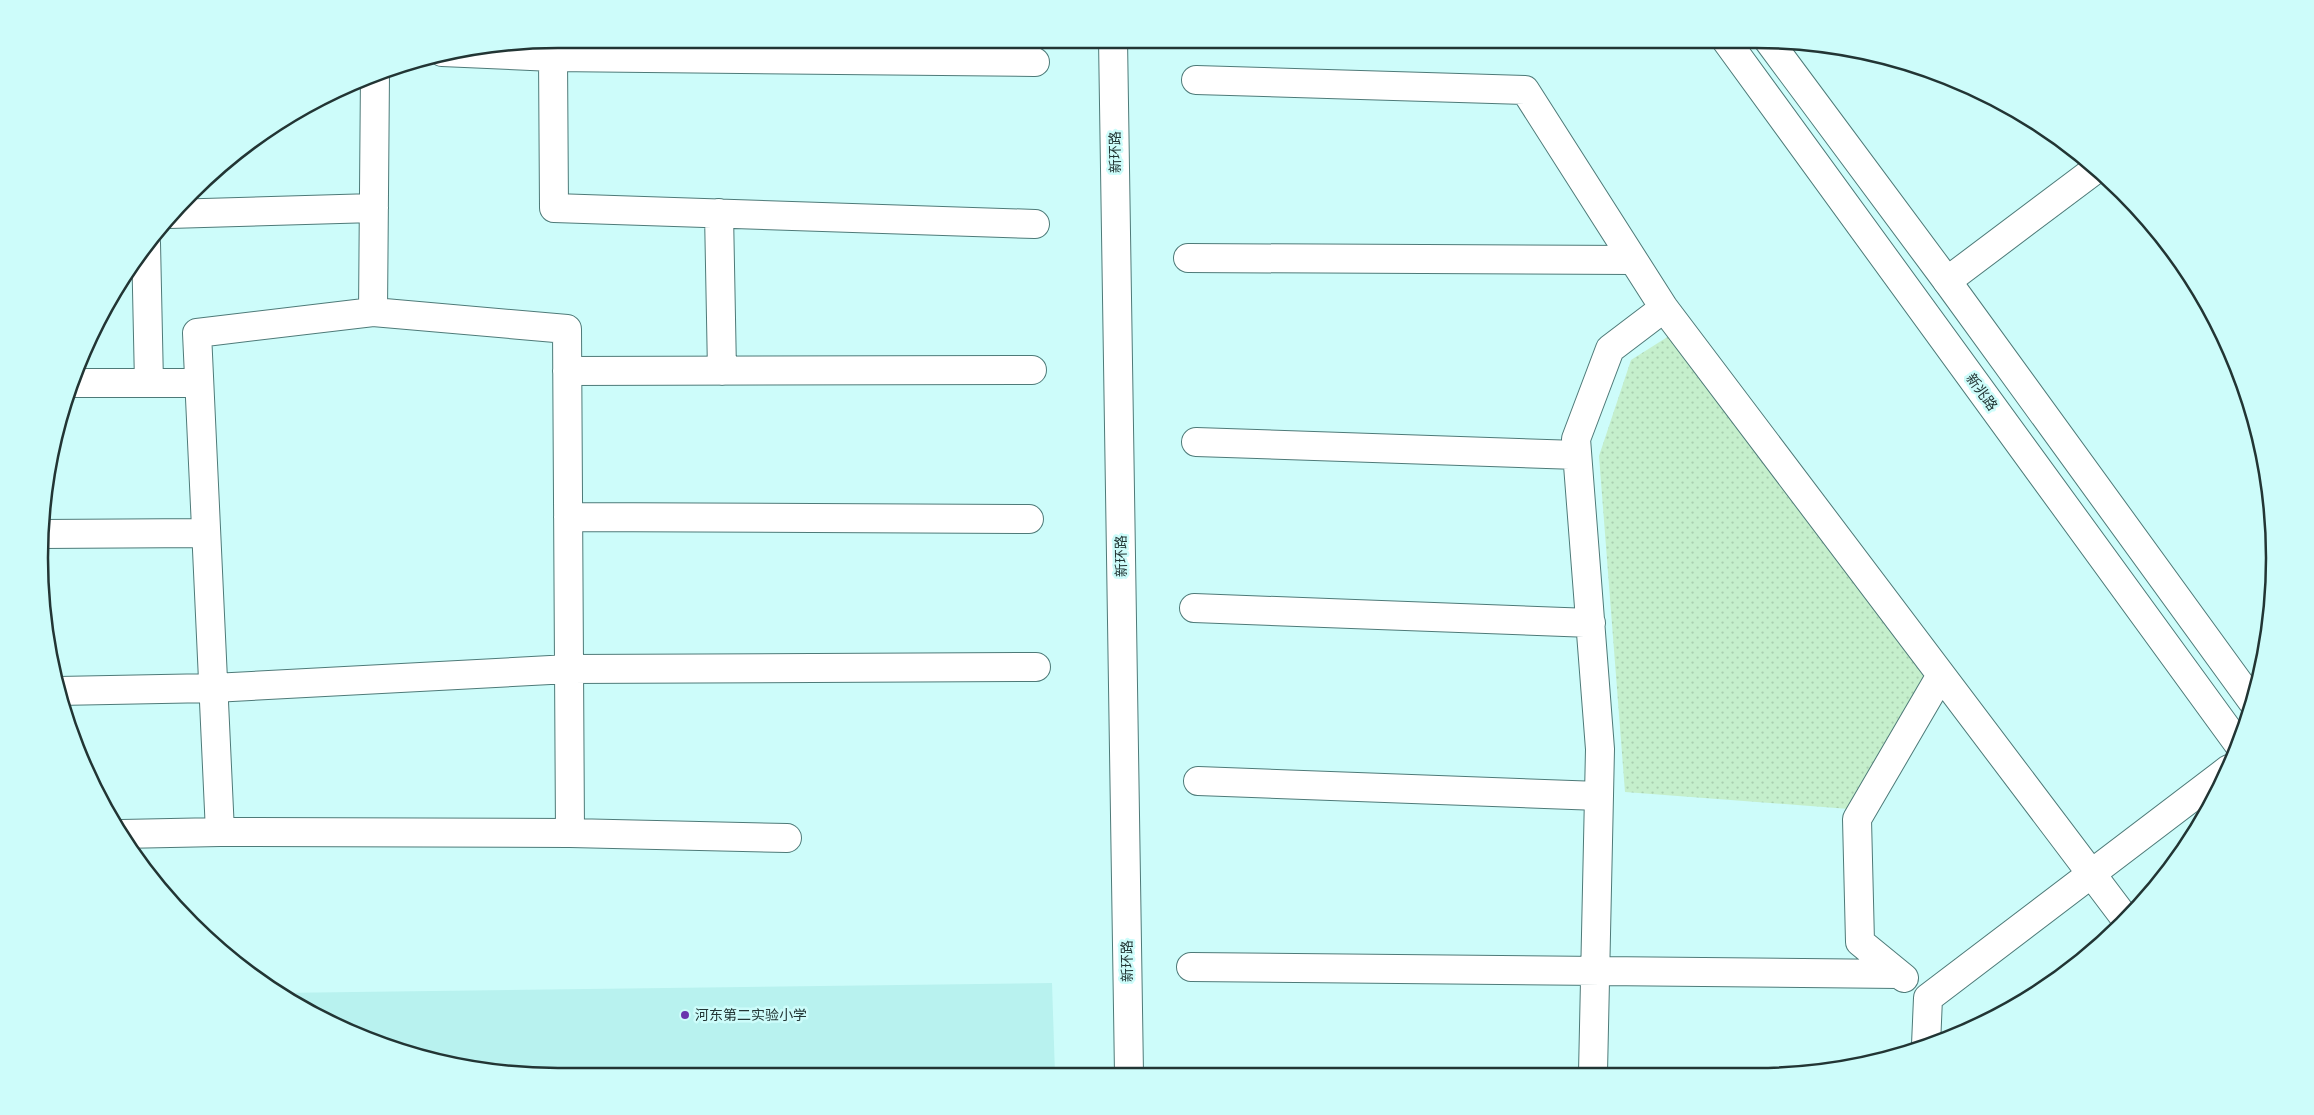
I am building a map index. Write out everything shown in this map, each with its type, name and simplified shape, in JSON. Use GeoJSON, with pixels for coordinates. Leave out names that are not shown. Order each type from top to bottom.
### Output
{"type":"FeatureCollection","features":[{"type":"Feature","properties":{"kind":"street","name":"新环路"},"geometry":{"type":"LineString","coordinates":[[1113,48],[1129,1068]]}},
{"type":"Feature","properties":{"kind":"street","name":"新兆路"},"geometry":{"type":"LineString","coordinates":[[1732,48],[2233,737]]}},
{"type":"Feature","properties":{"kind":"street"},"geometry":{"type":"LineString","coordinates":[[480,54],[553,57],[713,49],[1035,62]]}},
{"type":"Feature","properties":{"kind":"street"},"geometry":{"type":"LineString","coordinates":[[1774,49],[1947,281],[2247,695]]}},
{"type":"Feature","properties":{"kind":"street"},"geometry":{"type":"LineString","coordinates":[[553,57],[554,208],[1035,224]]}},
{"type":"Feature","properties":{"kind":"street"},"geometry":{"type":"LineString","coordinates":[[1196,80],[1525,90],[1664,308],[2121,913]]}},
{"type":"Feature","properties":{"kind":"street"},"geometry":{"type":"LineString","coordinates":[[373,312],[375,82]]}},
{"type":"Feature","properties":{"kind":"street"},"geometry":{"type":"LineString","coordinates":[[1947,281],[2091,173]]}},
{"type":"Feature","properties":{"kind":"street"},"geometry":{"type":"LineString","coordinates":[[181,214],[374,208]]}},
{"type":"Feature","properties":{"kind":"street"},"geometry":{"type":"LineString","coordinates":[[720,213],[722,371]]}},
{"type":"Feature","properties":{"kind":"street"},"geometry":{"type":"LineString","coordinates":[[146,256],[149,383]]}},
{"type":"Feature","properties":{"kind":"street"},"geometry":{"type":"LineString","coordinates":[[1188,258],[1633,260]]}},
{"type":"Feature","properties":{"kind":"street"},"geometry":{"type":"LineString","coordinates":[[1593,1068],[1600,749],[1576,439],[1610,349],[1664,308]]}},
{"type":"Feature","properties":{"kind":"street"},"geometry":{"type":"LineString","coordinates":[[220,832],[197,333],[373,312],[566,329],[570,833]]}},
{"type":"Feature","properties":{"kind":"street"},"geometry":{"type":"LineString","coordinates":[[567,371],[1032,370]]}},
{"type":"Feature","properties":{"kind":"street"},"geometry":{"type":"LineString","coordinates":[[79,382],[199,383]]}},
{"type":"Feature","properties":{"kind":"street"},"geometry":{"type":"LineString","coordinates":[[1196,442],[1577,455]]}},
{"type":"Feature","properties":{"kind":"street"},"geometry":{"type":"LineString","coordinates":[[568,517],[1029,519]]}},
{"type":"Feature","properties":{"kind":"street"},"geometry":{"type":"LineString","coordinates":[[49,534],[206,533]]}},
{"type":"Feature","properties":{"kind":"street"},"geometry":{"type":"LineString","coordinates":[[1194,608],[1591,623]]}},
{"type":"Feature","properties":{"kind":"street"},"geometry":{"type":"LineString","coordinates":[[66,691],[213,688],[569,669],[1036,667]]}},
{"type":"Feature","properties":{"kind":"street"},"geometry":{"type":"LineString","coordinates":[[1928,998],[1860,942],[1857,819],[1941,675]]}},
{"type":"Feature","properties":{"kind":"street"},"geometry":{"type":"LineString","coordinates":[[1928,998],[2217,777]]}},
{"type":"Feature","properties":{"kind":"street"},"geometry":{"type":"LineString","coordinates":[[1198,781],[1599,796]]}},
{"type":"Feature","properties":{"kind":"street"},"geometry":{"type":"LineString","coordinates":[[129,834],[220,832],[570,833],[786,838]]}},
{"type":"Feature","properties":{"kind":"street"},"geometry":{"type":"LineString","coordinates":[[1191,967],[1899,974]]}},
{"type":"Feature","properties":{"kind":"street"},"geometry":{"type":"LineString","coordinates":[[1926,1038],[1928,998]]}},
{"type":"Feature","properties":{"kind":"shaded area","name":"河东第二实验小学"},"geometry":{"type":"Polygon","coordinates":[[[1052,983],[1055,1068],[558,1068],[491,1063],[458,1058],[426,1050],[362,1029],[292,993],[1052,983]]]}},
{"type":"Feature","properties":{"kind":"green space"},"geometry":{"type":"Polygon","coordinates":[[[1688,324],[1932,664],[1849,809],[1625,792],[1599,456],[1631,360],[1688,324]]]}},
{"type":"Feature","properties":{"kind":"place","name":"河东第二实验小学"},"geometry":{"type":"Point","coordinates":[685,1015]}}]}
